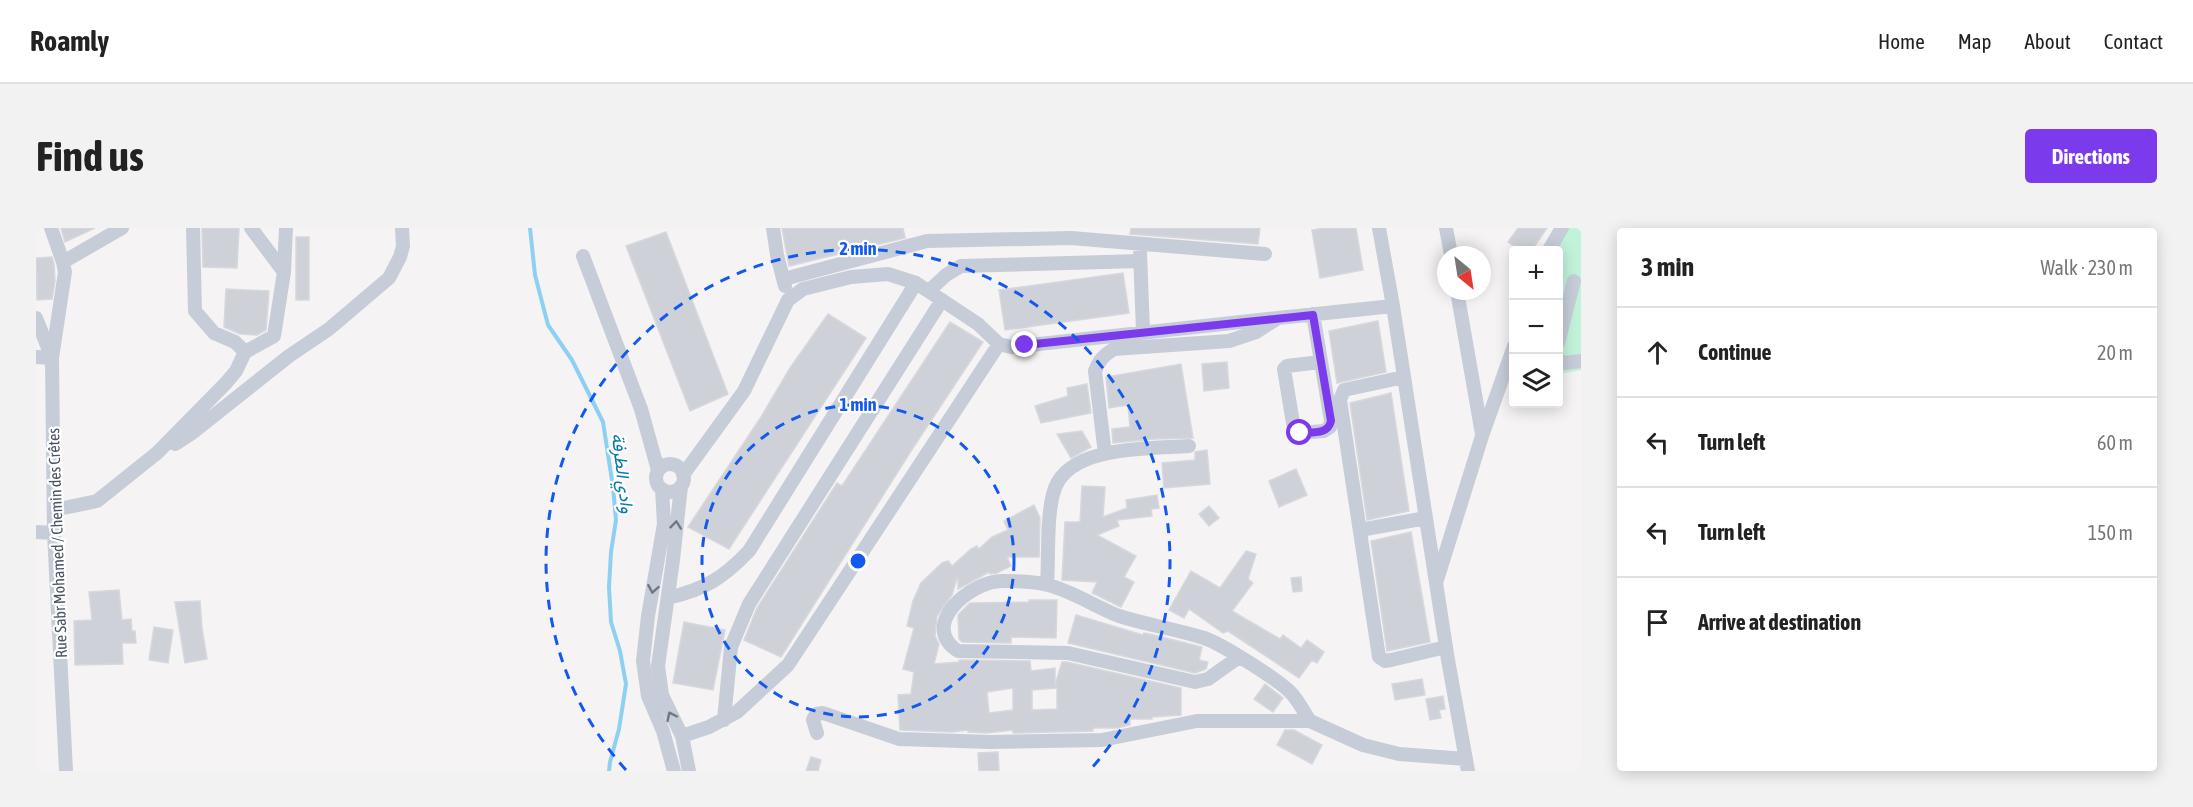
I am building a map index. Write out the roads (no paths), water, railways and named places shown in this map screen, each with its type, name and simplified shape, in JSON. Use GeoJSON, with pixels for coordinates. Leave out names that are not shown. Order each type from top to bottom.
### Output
{"type":"FeatureCollection","features":[{"type":"Feature","properties":{"kind":"street"},"geometry":{"type":"LineString","coordinates":[[36,357],[52,358],[65,272],[51,228]]}},
{"type":"Feature","properties":{"kind":"street"},"geometry":{"type":"LineString","coordinates":[[63,262],[122,228]]}},
{"type":"Feature","properties":{"kind":"street"},"geometry":{"type":"LineString","coordinates":[[193,228],[195,311],[214,333],[235,342],[244,352]]}},
{"type":"Feature","properties":{"kind":"street"},"geometry":{"type":"LineString","coordinates":[[251,228],[284,272]]}},
{"type":"Feature","properties":{"kind":"street"},"geometry":{"type":"LineString","coordinates":[[54,510],[97,501],[157,453],[226,383],[236,371],[244,352],[274,336],[284,272],[286,228]]}},
{"type":"Feature","properties":{"kind":"street"},"geometry":{"type":"LineString","coordinates":[[157,453],[192,433],[289,356],[329,329],[388,278],[400,257],[403,246],[402,228]]}},
{"type":"Feature","properties":{"kind":"street"},"geometry":{"type":"LineString","coordinates":[[773,228],[788,300]]}},
{"type":"Feature","properties":{"kind":"street"},"geometry":{"type":"LineString","coordinates":[[817,734],[813,720],[816,714],[823,713],[899,739],[990,742],[1102,741],[1197,721],[1310,721],[1363,746],[1467,765],[1379,228]]}},
{"type":"Feature","properties":{"kind":"street"},"geometry":{"type":"LineString","coordinates":[[1446,228],[1449,246]]}},
{"type":"Feature","properties":{"kind":"street"},"geometry":{"type":"LineString","coordinates":[[1551,246],[1562,228]]}},
{"type":"Feature","properties":{"kind":"street"},"geometry":{"type":"LineString","coordinates":[[784,279],[927,242],[1071,238],[1265,254]]}},
{"type":"Feature","properties":{"kind":"street"},"geometry":{"type":"LineString","coordinates":[[1140,245],[1143,331]]}},
{"type":"Feature","properties":{"kind":"street"},"geometry":{"type":"LineString","coordinates":[[583,256],[641,409],[658,470],[656,480],[662,489],[664,524],[648,616],[643,669],[648,696],[663,731],[674,771]]}},
{"type":"Feature","properties":{"kind":"street"},"geometry":{"type":"LineString","coordinates":[[929,291],[946,275],[962,266],[1140,261]]}},
{"type":"Feature","properties":{"kind":"street"},"geometry":{"type":"LineString","coordinates":[[662,489],[672,491],[682,481],[744,391],[788,300],[803,289],[851,277],[888,274],[916,283],[978,324],[999,344],[1011,347],[1104,338],[1143,331],[1393,306]]}},
{"type":"Feature","properties":{"kind":"street"},"geometry":{"type":"LineString","coordinates":[[1563,327],[1577,282]]}},
{"type":"Feature","properties":{"kind":"street"},"geometry":{"type":"LineString","coordinates":[[668,598],[694,592],[710,584],[749,551],[916,283]]}},
{"type":"Feature","properties":{"kind":"street"},"geometry":{"type":"LineString","coordinates":[[724,720],[731,647],[749,604],[942,300]]}},
{"type":"Feature","properties":{"kind":"street"},"geometry":{"type":"LineString","coordinates":[[1459,300],[1482,436]]}},
{"type":"Feature","properties":{"kind":"street"},"geometry":{"type":"LineString","coordinates":[[1313,315],[1331,421],[1330,427],[1324,431],[1300,433],[1293,423],[1284,369],[1287,366],[1320,362]]}},
{"type":"Feature","properties":{"kind":"street","name":"Rue Sabr Mohamed / Chemin des Crêtes"},"geometry":{"type":"LineString","coordinates":[[36,318],[52,358],[54,533],[66,771]]}},
{"type":"Feature","properties":{"kind":"street"},"geometry":{"type":"LineString","coordinates":[[1105,454],[1095,371],[1105,354],[1114,349],[1229,341],[1256,332],[1278,318]]}},
{"type":"Feature","properties":{"kind":"street"},"geometry":{"type":"LineString","coordinates":[[682,736],[695,733],[738,712],[788,665],[999,344]]}},
{"type":"Feature","properties":{"kind":"street"},"geometry":{"type":"LineString","coordinates":[[1436,584],[1482,436],[1511,354]]}},
{"type":"Feature","properties":{"kind":"street"},"geometry":{"type":"LineString","coordinates":[[1563,362],[1581,361]]}},
{"type":"Feature","properties":{"kind":"street"},"geometry":{"type":"LineString","coordinates":[[1404,377],[1344,390],[1340,400],[1379,657],[1385,661],[1446,646]]}},
{"type":"Feature","properties":{"kind":"street"},"geometry":{"type":"LineString","coordinates":[[1047,584],[1051,506],[1054,489],[1067,470],[1086,458],[1105,454],[1189,446]]}},
{"type":"Feature","properties":{"kind":"street"},"geometry":{"type":"LineString","coordinates":[[658,470],[667,464],[678,467],[682,481],[668,598],[658,657],[658,676],[662,695],[682,736],[689,771]]}},
{"type":"Feature","properties":{"kind":"street"},"geometry":{"type":"LineString","coordinates":[[1360,530],[1426,518]]}},
{"type":"Feature","properties":{"kind":"street"},"geometry":{"type":"LineString","coordinates":[[36,532],[54,533]]}},
{"type":"Feature","properties":{"kind":"street"},"geometry":{"type":"LineString","coordinates":[[1239,657],[1208,679],[1195,682],[1068,653],[958,651],[945,639],[945,622],[955,602],[976,588],[1000,581],[1047,584],[1123,617],[1206,638],[1239,657],[1284,687],[1292,694],[1310,721]]}},
{"type":"Feature","properties":{"kind":"waterway","name":"وادي الطرفة"},"geometry":{"type":"LineString","coordinates":[[530,228],[535,275],[548,325],[572,360],[603,422],[613,487],[616,520],[609,587],[611,622],[620,651],[626,684],[609,771]]}}]}
